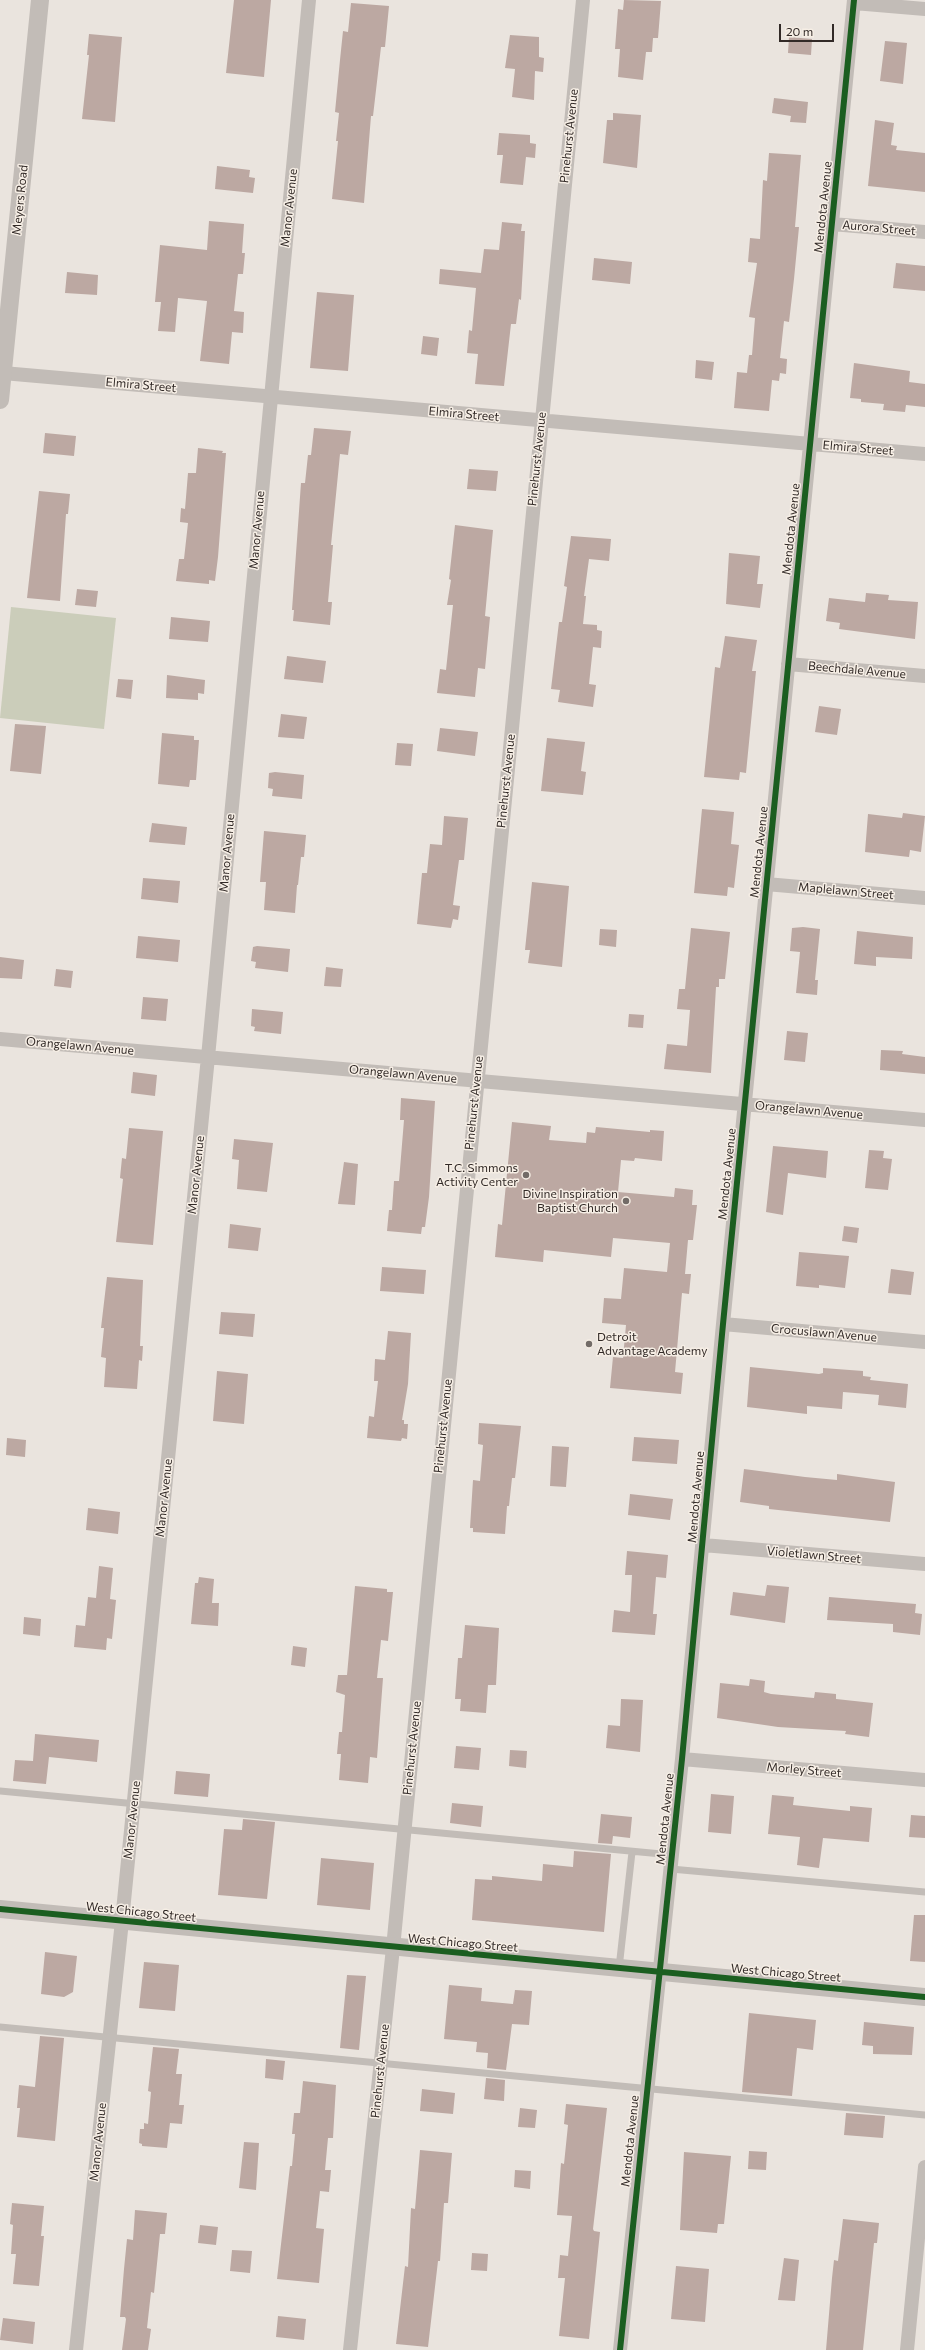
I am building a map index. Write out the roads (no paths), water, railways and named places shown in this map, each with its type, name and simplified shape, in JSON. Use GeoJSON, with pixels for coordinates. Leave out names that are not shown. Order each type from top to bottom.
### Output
{"type":"FeatureCollection","features":[{"type":"Feature","properties":{"kind":"street","name":"Meyers Road"},"geometry":{"type":"LineString","coordinates":[[0,400],[40,0]]}},
{"type":"Feature","properties":{"kind":"street","name":"Manor Avenue"},"geometry":{"type":"LineString","coordinates":[[76,2350],[134,1804],[208,1057],[309,0]]}},
{"type":"Feature","properties":{"kind":"street","name":"Pinehurst Avenue"},"geometry":{"type":"LineString","coordinates":[[350,2350],[393,1948],[476,1081],[583,0]]}},
{"type":"Feature","properties":{"kind":"street"},"geometry":{"type":"LineString","coordinates":[[854,2],[925,9]]}},
{"type":"Feature","properties":{"kind":"street","name":"Mendota Avenue"},"geometry":{"type":"LineString","coordinates":[[620,2350],[646,2090],[671,1870],[744,1104],[854,2]]}},
{"type":"Feature","properties":{"kind":"street","name":"Aurora Street"},"geometry":{"type":"LineString","coordinates":[[832,224],[925,232]]}},
{"type":"Feature","properties":{"kind":"street","name":"Elmira Street"},"geometry":{"type":"LineString","coordinates":[[3,373],[925,454]]}},
{"type":"Feature","properties":{"kind":"street","name":"Beechdale Avenue"},"geometry":{"type":"LineString","coordinates":[[788,664],[925,676]]}},
{"type":"Feature","properties":{"kind":"street","name":"Maplelawn Street"},"geometry":{"type":"LineString","coordinates":[[766,884],[925,898]]}},
{"type":"Feature","properties":{"kind":"street","name":"Orangelawn Avenue"},"geometry":{"type":"LineString","coordinates":[[0,1039],[925,1120]]}},
{"type":"Feature","properties":{"kind":"street","name":"Crocuslawn Avenue"},"geometry":{"type":"LineString","coordinates":[[723,1324],[925,1342]]}},
{"type":"Feature","properties":{"kind":"street","name":"Violetlawn Street"},"geometry":{"type":"LineString","coordinates":[[703,1545],[925,1564]]}},
{"type":"Feature","properties":{"kind":"street","name":"Morley Street"},"geometry":{"type":"LineString","coordinates":[[682,1759],[925,1780]]}},
{"type":"Feature","properties":{"kind":"street","name":"West Chicago Street"},"geometry":{"type":"LineString","coordinates":[[0,1909],[393,1948],[925,1997]]}},
{"type":"Feature","properties":{"kind":"street"},"geometry":{"type":"LineString","coordinates":[[907,2350],[925,2167]]}},
{"type":"Feature","properties":{"kind":"lane"},"geometry":{"type":"LineString","coordinates":[[0,1791],[672,1855]]}},
{"type":"Feature","properties":{"kind":"lane"},"geometry":{"type":"LineString","coordinates":[[619,1968],[632,1852]]}},
{"type":"Feature","properties":{"kind":"lane"},"geometry":{"type":"LineString","coordinates":[[671,1870],[925,1892]]}},
{"type":"Feature","properties":{"kind":"lane"},"geometry":{"type":"LineString","coordinates":[[0,2028],[646,2090],[925,2115]]}},
{"type":"Feature","properties":{"kind":"place","name":"T.C. Simmons Activity Center"},"geometry":{"type":"Point","coordinates":[526,1175]}},
{"type":"Feature","properties":{"kind":"place","name":"Divine Inspiration Baptist Church"},"geometry":{"type":"Point","coordinates":[626,1201]}},
{"type":"Feature","properties":{"kind":"place","name":"Detroit Advantage Academy"},"geometry":{"type":"Point","coordinates":[589,1344]}}]}
